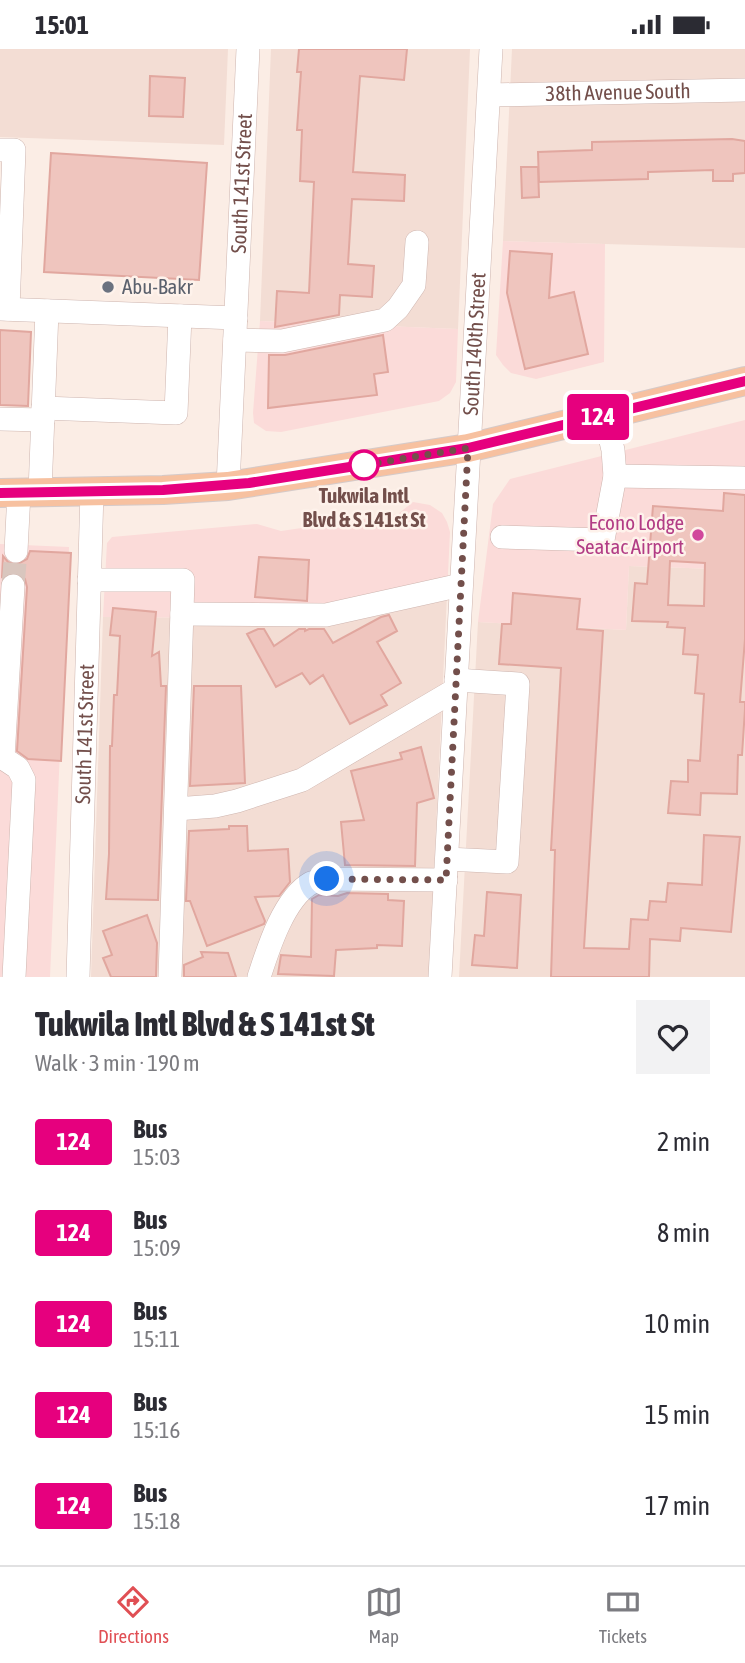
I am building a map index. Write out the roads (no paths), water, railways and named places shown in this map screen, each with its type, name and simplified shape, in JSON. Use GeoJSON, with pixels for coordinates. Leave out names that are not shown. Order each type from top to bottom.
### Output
{"type":"FeatureCollection","features":[{"type":"Feature","properties":{"kind":"main road"},"geometry":{"type":"LineString","coordinates":[[20,493],[228,486],[468,448],[745,381]]}},
{"type":"Feature","properties":{"kind":"street","name":"South 141st Street"},"geometry":{"type":"LineString","coordinates":[[228,486],[248,49]]}},
{"type":"Feature","properties":{"kind":"street","name":"South 140th Street"},"geometry":{"type":"LineString","coordinates":[[440,977],[491,49]]}},
{"type":"Feature","properties":{"kind":"street","name":"38th Avenue South"},"geometry":{"type":"LineString","coordinates":[[490,95],[745,89]]}},
{"type":"Feature","properties":{"kind":"street"},"geometry":{"type":"LineString","coordinates":[[0,150],[14,150],[4,309],[180,316],[282,341],[385,320],[398,308],[414,285],[417,242]]}},
{"type":"Feature","properties":{"kind":"street"},"geometry":{"type":"LineString","coordinates":[[16,551],[20,493],[43,414],[47,310]]}},
{"type":"Feature","properties":{"kind":"street"},"geometry":{"type":"LineString","coordinates":[[0,419],[43,414],[176,413],[180,316]]}},
{"type":"Feature","properties":{"kind":"street"},"geometry":{"type":"LineString","coordinates":[[502,537],[603,540],[615,476],[613,450],[605,415]]}},
{"type":"Feature","properties":{"kind":"street"},"geometry":{"type":"LineString","coordinates":[[615,476],[743,478]]}},
{"type":"Feature","properties":{"kind":"street","name":"South 141st Street"},"geometry":{"type":"LineString","coordinates":[[78,977],[92,491]]}},
{"type":"Feature","properties":{"kind":"street"},"geometry":{"type":"LineString","coordinates":[[89,580],[183,580],[170,977]]}},
{"type":"Feature","properties":{"kind":"street"},"geometry":{"type":"LineString","coordinates":[[182,614],[327,615],[461,585]]}},
{"type":"Feature","properties":{"kind":"street"},"geometry":{"type":"LineString","coordinates":[[13,586],[1,758],[18,768],[24,779],[14,977]]}},
{"type":"Feature","properties":{"kind":"street"},"geometry":{"type":"LineString","coordinates":[[176,809],[237,801],[302,780],[456,685],[518,684],[507,862],[446,870],[327,879],[311,883],[296,897],[280,922],[259,977]]}},
{"type":"Feature","properties":{"kind":"tunnel"},"geometry":{"type":"LineString","coordinates":[[13,586],[16,551]]}},
{"type":"Feature","properties":{"kind":"place","name":"Abu-Bakr"},"geometry":{"type":"Point","coordinates":[108,287]}},
{"type":"Feature","properties":{"kind":"place","name":"Tukwila Intl Blvd & S 141st St"},"geometry":{"type":"Point","coordinates":[364,465]}},
{"type":"Feature","properties":{"kind":"place","name":"Econo Lodge Seatac Airport"},"geometry":{"type":"Point","coordinates":[698,535]}}]}
